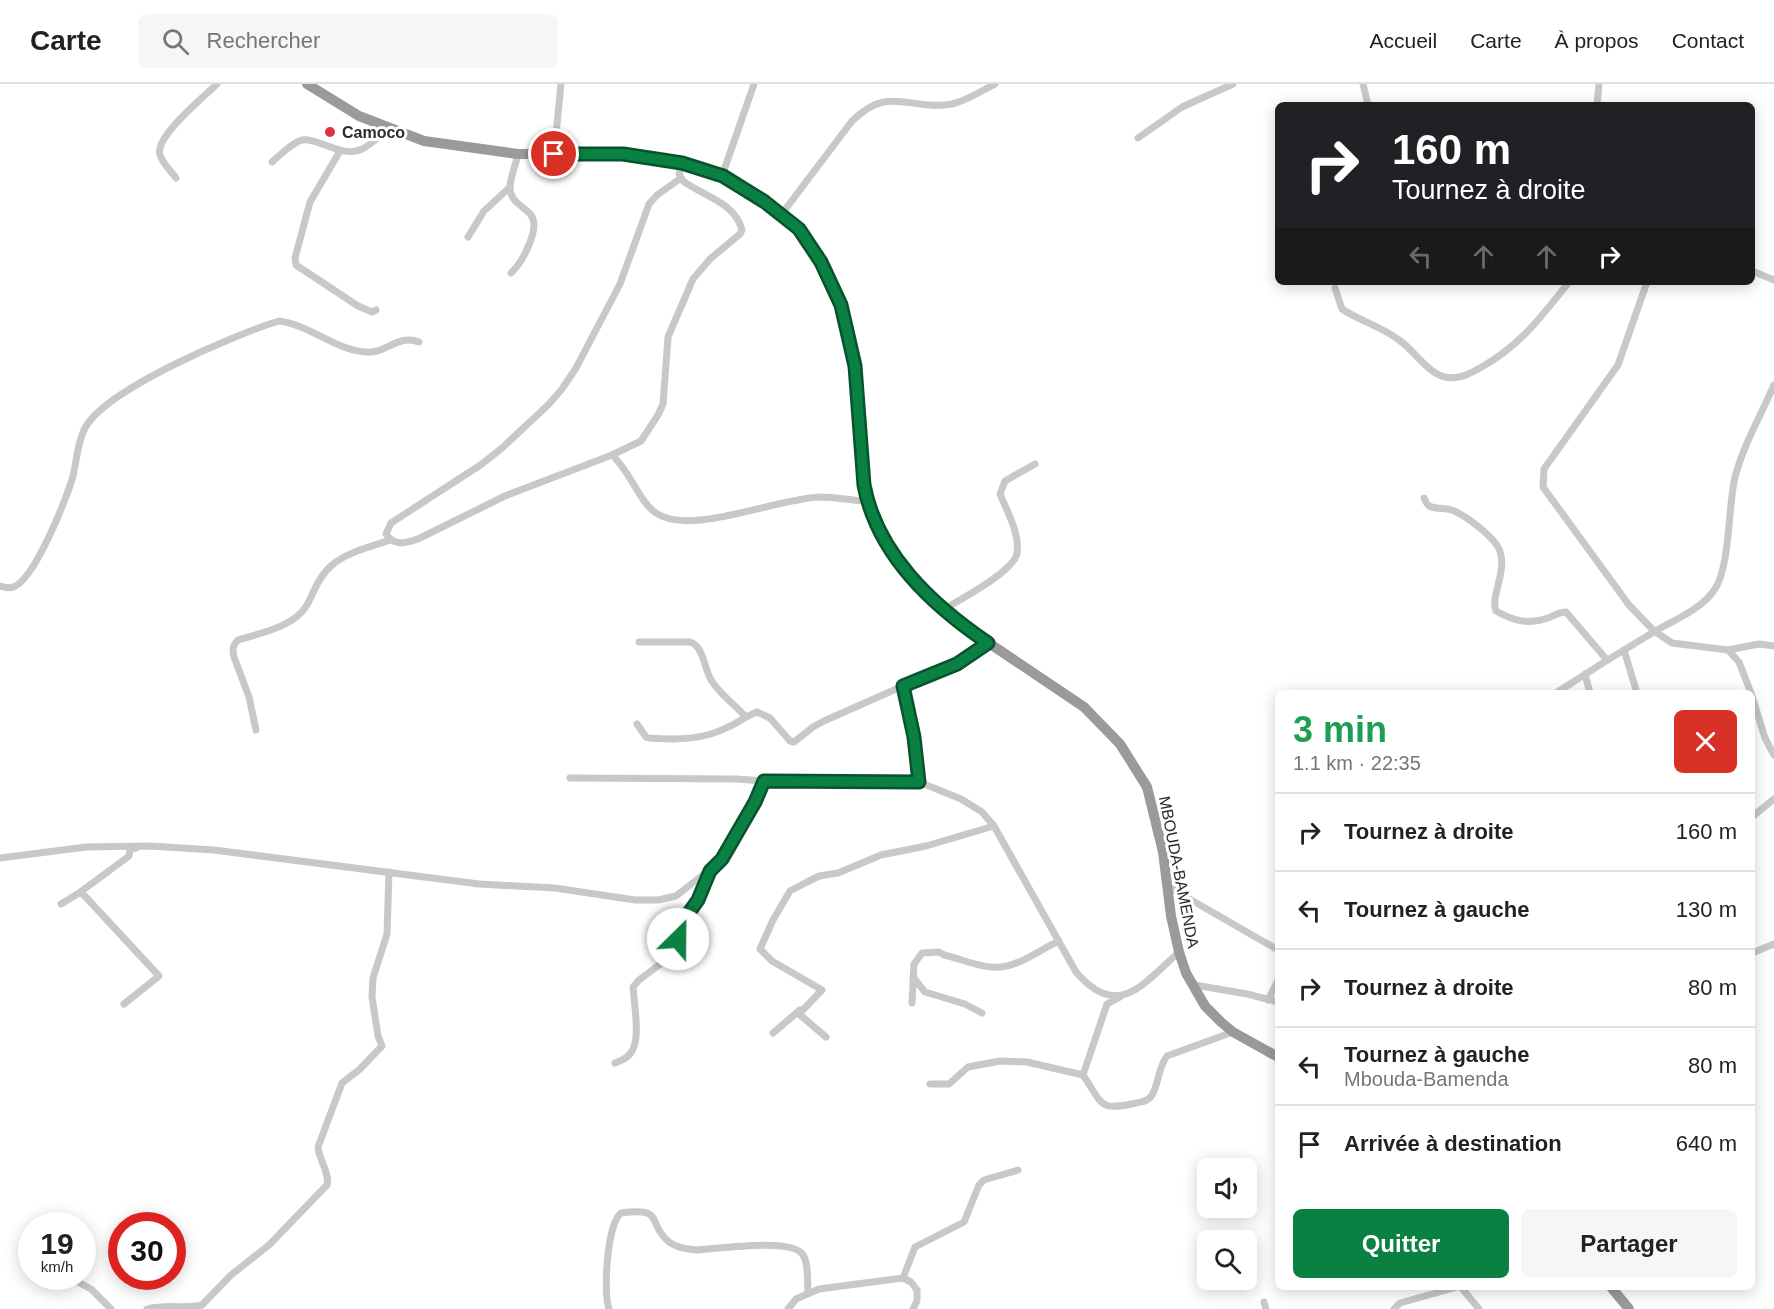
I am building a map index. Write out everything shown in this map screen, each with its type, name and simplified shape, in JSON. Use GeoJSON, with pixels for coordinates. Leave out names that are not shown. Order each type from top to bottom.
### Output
{"type":"FeatureCollection","features":[{"type":"Feature","properties":{"kind":"highway","name":"MBOUDA-BAMENDA"},"geometry":{"type":"LineString","coordinates":[[307,84],[359,116],[424,141],[518,154],[623,154],[682,163],[723,176],[765,202],[799,229],[821,262],[841,305],[855,366],[859,439],[867,501],[880,535],[903,567],[943,610],[1084,707],[1120,744],[1147,787],[1163,852],[1170,916],[1186,973],[1195,985],[1205,1006],[1233,1032],[1275,1055]]}},
{"type":"Feature","properties":{"kind":"highway"},"geometry":{"type":"LineString","coordinates":[[1613,1290],[1629,1309]]}},
{"type":"Feature","properties":{"kind":"street"},"geometry":{"type":"LineString","coordinates":[[176,178],[159,153],[161,143],[170,130],[217,84]]}},
{"type":"Feature","properties":{"kind":"street"},"geometry":{"type":"LineString","coordinates":[[554,154],[561,84]]}},
{"type":"Feature","properties":{"kind":"street"},"geometry":{"type":"LineString","coordinates":[[723,176],[754,84]]}},
{"type":"Feature","properties":{"kind":"street"},"geometry":{"type":"LineString","coordinates":[[781,214],[852,121],[873,100],[885,97],[951,104],[994,84]]}},
{"type":"Feature","properties":{"kind":"street"},"geometry":{"type":"LineString","coordinates":[[1138,138],[1182,107],[1233,84]]}},
{"type":"Feature","properties":{"kind":"street"},"geometry":{"type":"LineString","coordinates":[[1363,84],[1367,102]]}},
{"type":"Feature","properties":{"kind":"street"},"geometry":{"type":"LineString","coordinates":[[1597,102],[1599,84]]}},
{"type":"Feature","properties":{"kind":"street"},"geometry":{"type":"LineString","coordinates":[[272,162],[301,140],[308,140],[340,151],[357,150],[366,147],[390,127]]}},
{"type":"Feature","properties":{"kind":"street"},"geometry":{"type":"LineString","coordinates":[[340,151],[310,202],[295,258],[296,265],[367,311],[376,310]]}},
{"type":"Feature","properties":{"kind":"street"},"geometry":{"type":"LineString","coordinates":[[511,273],[519,266],[525,255],[534,225],[531,215],[515,201],[510,187],[518,154]]}},
{"type":"Feature","properties":{"kind":"street"},"geometry":{"type":"LineString","coordinates":[[681,178],[657,195],[649,204],[620,284],[576,368],[562,389],[482,464],[391,523],[386,534],[390,540],[403,544],[418,539],[505,496],[612,455],[641,441],[663,404],[668,337],[675,318],[698,273],[742,230],[726,206],[689,186],[681,178],[679,174],[682,163]]}},
{"type":"Feature","properties":{"kind":"street"},"geometry":{"type":"LineString","coordinates":[[468,237],[484,211],[510,187]]}},
{"type":"Feature","properties":{"kind":"street"},"geometry":{"type":"LineString","coordinates":[[1755,272],[1774,280]]}},
{"type":"Feature","properties":{"kind":"street"},"geometry":{"type":"LineString","coordinates":[[1335,288],[1342,309],[1389,333],[1401,341],[1437,375],[1447,378],[1463,376],[1502,355],[1529,331],[1567,285]]}},
{"type":"Feature","properties":{"kind":"street"},"geometry":{"type":"LineString","coordinates":[[1646,285],[1618,365],[1544,469],[1543,487],[1629,605],[1654,631],[1672,643],[1728,650],[1759,644],[1774,646]]}},
{"type":"Feature","properties":{"kind":"street"},"geometry":{"type":"LineString","coordinates":[[0,586],[7,588],[18,585],[49,539],[71,480],[79,442],[90,420],[99,411],[137,385],[206,350],[279,321],[292,322],[338,346],[355,351],[370,353],[405,339],[419,342]]}},
{"type":"Feature","properties":{"kind":"street"},"geometry":{"type":"LineString","coordinates":[[1561,690],[1654,631],[1682,617],[1716,587],[1725,559],[1729,510],[1736,476],[1774,385]]}},
{"type":"Feature","properties":{"kind":"street"},"geometry":{"type":"LineString","coordinates":[[612,455],[624,466],[652,510],[664,518],[702,521],[821,497],[867,501]]}},
{"type":"Feature","properties":{"kind":"street"},"geometry":{"type":"LineString","coordinates":[[943,610],[1005,570],[1015,560],[1016,537],[1000,494],[1005,481],[1035,464]]}},
{"type":"Feature","properties":{"kind":"street"},"geometry":{"type":"LineString","coordinates":[[1424,498],[1431,507],[1441,507],[1463,515],[1496,543],[1502,569],[1495,604],[1496,611],[1527,623],[1566,612],[1606,660]]}},
{"type":"Feature","properties":{"kind":"street"},"geometry":{"type":"LineString","coordinates":[[256,730],[249,697],[232,650],[234,644],[238,640],[283,625],[298,616],[330,567],[340,559],[390,540]]}},
{"type":"Feature","properties":{"kind":"street"},"geometry":{"type":"LineString","coordinates":[[639,642],[690,642],[695,644],[699,648],[711,681],[745,716]]}},
{"type":"Feature","properties":{"kind":"street"},"geometry":{"type":"LineString","coordinates":[[637,724],[642,733],[649,738],[679,740],[706,736],[728,728],[745,716],[757,712],[770,718],[790,741],[794,742],[825,721],[957,664],[988,643]]}},
{"type":"Feature","properties":{"kind":"street"},"geometry":{"type":"LineString","coordinates":[[1624,650],[1636,690]]}},
{"type":"Feature","properties":{"kind":"street"},"geometry":{"type":"LineString","coordinates":[[1728,650],[1739,662],[1749,690]]}},
{"type":"Feature","properties":{"kind":"street"},"geometry":{"type":"LineString","coordinates":[[1585,674],[1589,690]]}},
{"type":"Feature","properties":{"kind":"street"},"geometry":{"type":"LineString","coordinates":[[903,686],[914,737],[919,782]]}},
{"type":"Feature","properties":{"kind":"street"},"geometry":{"type":"LineString","coordinates":[[1755,707],[1765,738],[1774,755]]}},
{"type":"Feature","properties":{"kind":"street"},"geometry":{"type":"LineString","coordinates":[[570,778],[919,782],[961,799],[982,812],[994,826],[1076,972],[1086,984],[1099,993],[1120,997]]}},
{"type":"Feature","properties":{"kind":"street"},"geometry":{"type":"LineString","coordinates":[[0,858],[86,847],[150,846],[214,850],[479,884],[555,888],[635,900],[658,900],[676,896],[710,871],[722,859],[755,802],[764,781]]}},
{"type":"Feature","properties":{"kind":"street"},"geometry":{"type":"LineString","coordinates":[[1755,815],[1774,799]]}},
{"type":"Feature","properties":{"kind":"street"},"geometry":{"type":"LineString","coordinates":[[822,990],[772,961],[760,949],[790,891],[819,876],[838,873],[867,859],[926,846],[994,826]]}},
{"type":"Feature","properties":{"kind":"street"},"geometry":{"type":"LineString","coordinates":[[61,904],[120,864],[129,856],[130,850],[150,846]]}},
{"type":"Feature","properties":{"kind":"street"},"geometry":{"type":"LineString","coordinates":[[615,1064],[628,1056],[633,1049],[636,1023],[633,987],[663,962],[678,939],[683,921],[698,900],[710,871]]}},
{"type":"Feature","properties":{"kind":"street"},"geometry":{"type":"LineString","coordinates":[[147,1309],[158,1307],[196,1309],[231,1275],[269,1245],[327,1185],[328,1179],[318,1156],[318,1147],[342,1083],[360,1069],[382,1046],[378,1036],[372,997],[373,978],[387,934],[389,872]]}},
{"type":"Feature","properties":{"kind":"street"},"geometry":{"type":"LineString","coordinates":[[1167,886],[1275,948]]}},
{"type":"Feature","properties":{"kind":"street"},"geometry":{"type":"LineString","coordinates":[[81,891],[159,976],[124,1004]]}},
{"type":"Feature","properties":{"kind":"street"},"geometry":{"type":"LineString","coordinates":[[912,1003],[914,964],[922,953],[939,952],[991,967],[1002,967],[1059,941]]}},
{"type":"Feature","properties":{"kind":"street"},"geometry":{"type":"LineString","coordinates":[[1755,952],[1774,944]]}},
{"type":"Feature","properties":{"kind":"street"},"geometry":{"type":"LineString","coordinates":[[1083,1075],[1107,1004],[1136,991],[1179,952]]}},
{"type":"Feature","properties":{"kind":"street"},"geometry":{"type":"LineString","coordinates":[[913,977],[925,992],[965,1004],[982,1013]]}},
{"type":"Feature","properties":{"kind":"street"},"geometry":{"type":"LineString","coordinates":[[1195,985],[1275,1001]]}},
{"type":"Feature","properties":{"kind":"street"},"geometry":{"type":"LineString","coordinates":[[1268,1000],[1275,986]]}},
{"type":"Feature","properties":{"kind":"street"},"geometry":{"type":"LineString","coordinates":[[773,1033],[822,990]]}},
{"type":"Feature","properties":{"kind":"street"},"geometry":{"type":"LineString","coordinates":[[822,990],[799,1014],[826,1037]]}},
{"type":"Feature","properties":{"kind":"street"},"geometry":{"type":"LineString","coordinates":[[930,1084],[949,1084],[968,1067],[1000,1061],[1027,1062],[1083,1075],[1102,1103],[1114,1108],[1146,1101],[1153,1094],[1162,1063],[1167,1056],[1233,1032]]}},
{"type":"Feature","properties":{"kind":"street"},"geometry":{"type":"LineString","coordinates":[[903,1278],[915,1247],[964,1222],[979,1185],[984,1180],[1018,1170]]}},
{"type":"Feature","properties":{"kind":"street"},"geometry":{"type":"LineString","coordinates":[[609,1309],[605,1296],[614,1223],[621,1213],[634,1211],[650,1214],[655,1218],[668,1241],[686,1249],[778,1245],[796,1248],[805,1258],[808,1293]]}},
{"type":"Feature","properties":{"kind":"street"},"geometry":{"type":"LineString","coordinates":[[788,1309],[796,1299],[819,1289],[903,1278],[911,1282],[917,1290],[917,1301],[913,1309]]}},
{"type":"Feature","properties":{"kind":"street"},"geometry":{"type":"LineString","coordinates":[[92,1290],[111,1309]]}},
{"type":"Feature","properties":{"kind":"street"},"geometry":{"type":"LineString","coordinates":[[1394,1309],[1400,1304],[1449,1290]]}},
{"type":"Feature","properties":{"kind":"street"},"geometry":{"type":"LineString","coordinates":[[1462,1290],[1479,1309]]}},
{"type":"Feature","properties":{"kind":"place","name":"Camoco"},"geometry":{"type":"Point","coordinates":[330,132]}},
{"type":"Feature","properties":{"kind":"route"},"geometry":{"type":"LineString","coordinates":[[554,154],[623,154],[682,163],[723,176],[765,202],[799,229],[821,262],[841,305],[855,366],[864,485],[867,501],[880,535],[903,567],[943,610],[988,643],[957,664],[903,686],[914,737],[919,782],[764,781],[755,802],[722,859],[710,871],[698,900],[683,921],[678,939]]}}]}
